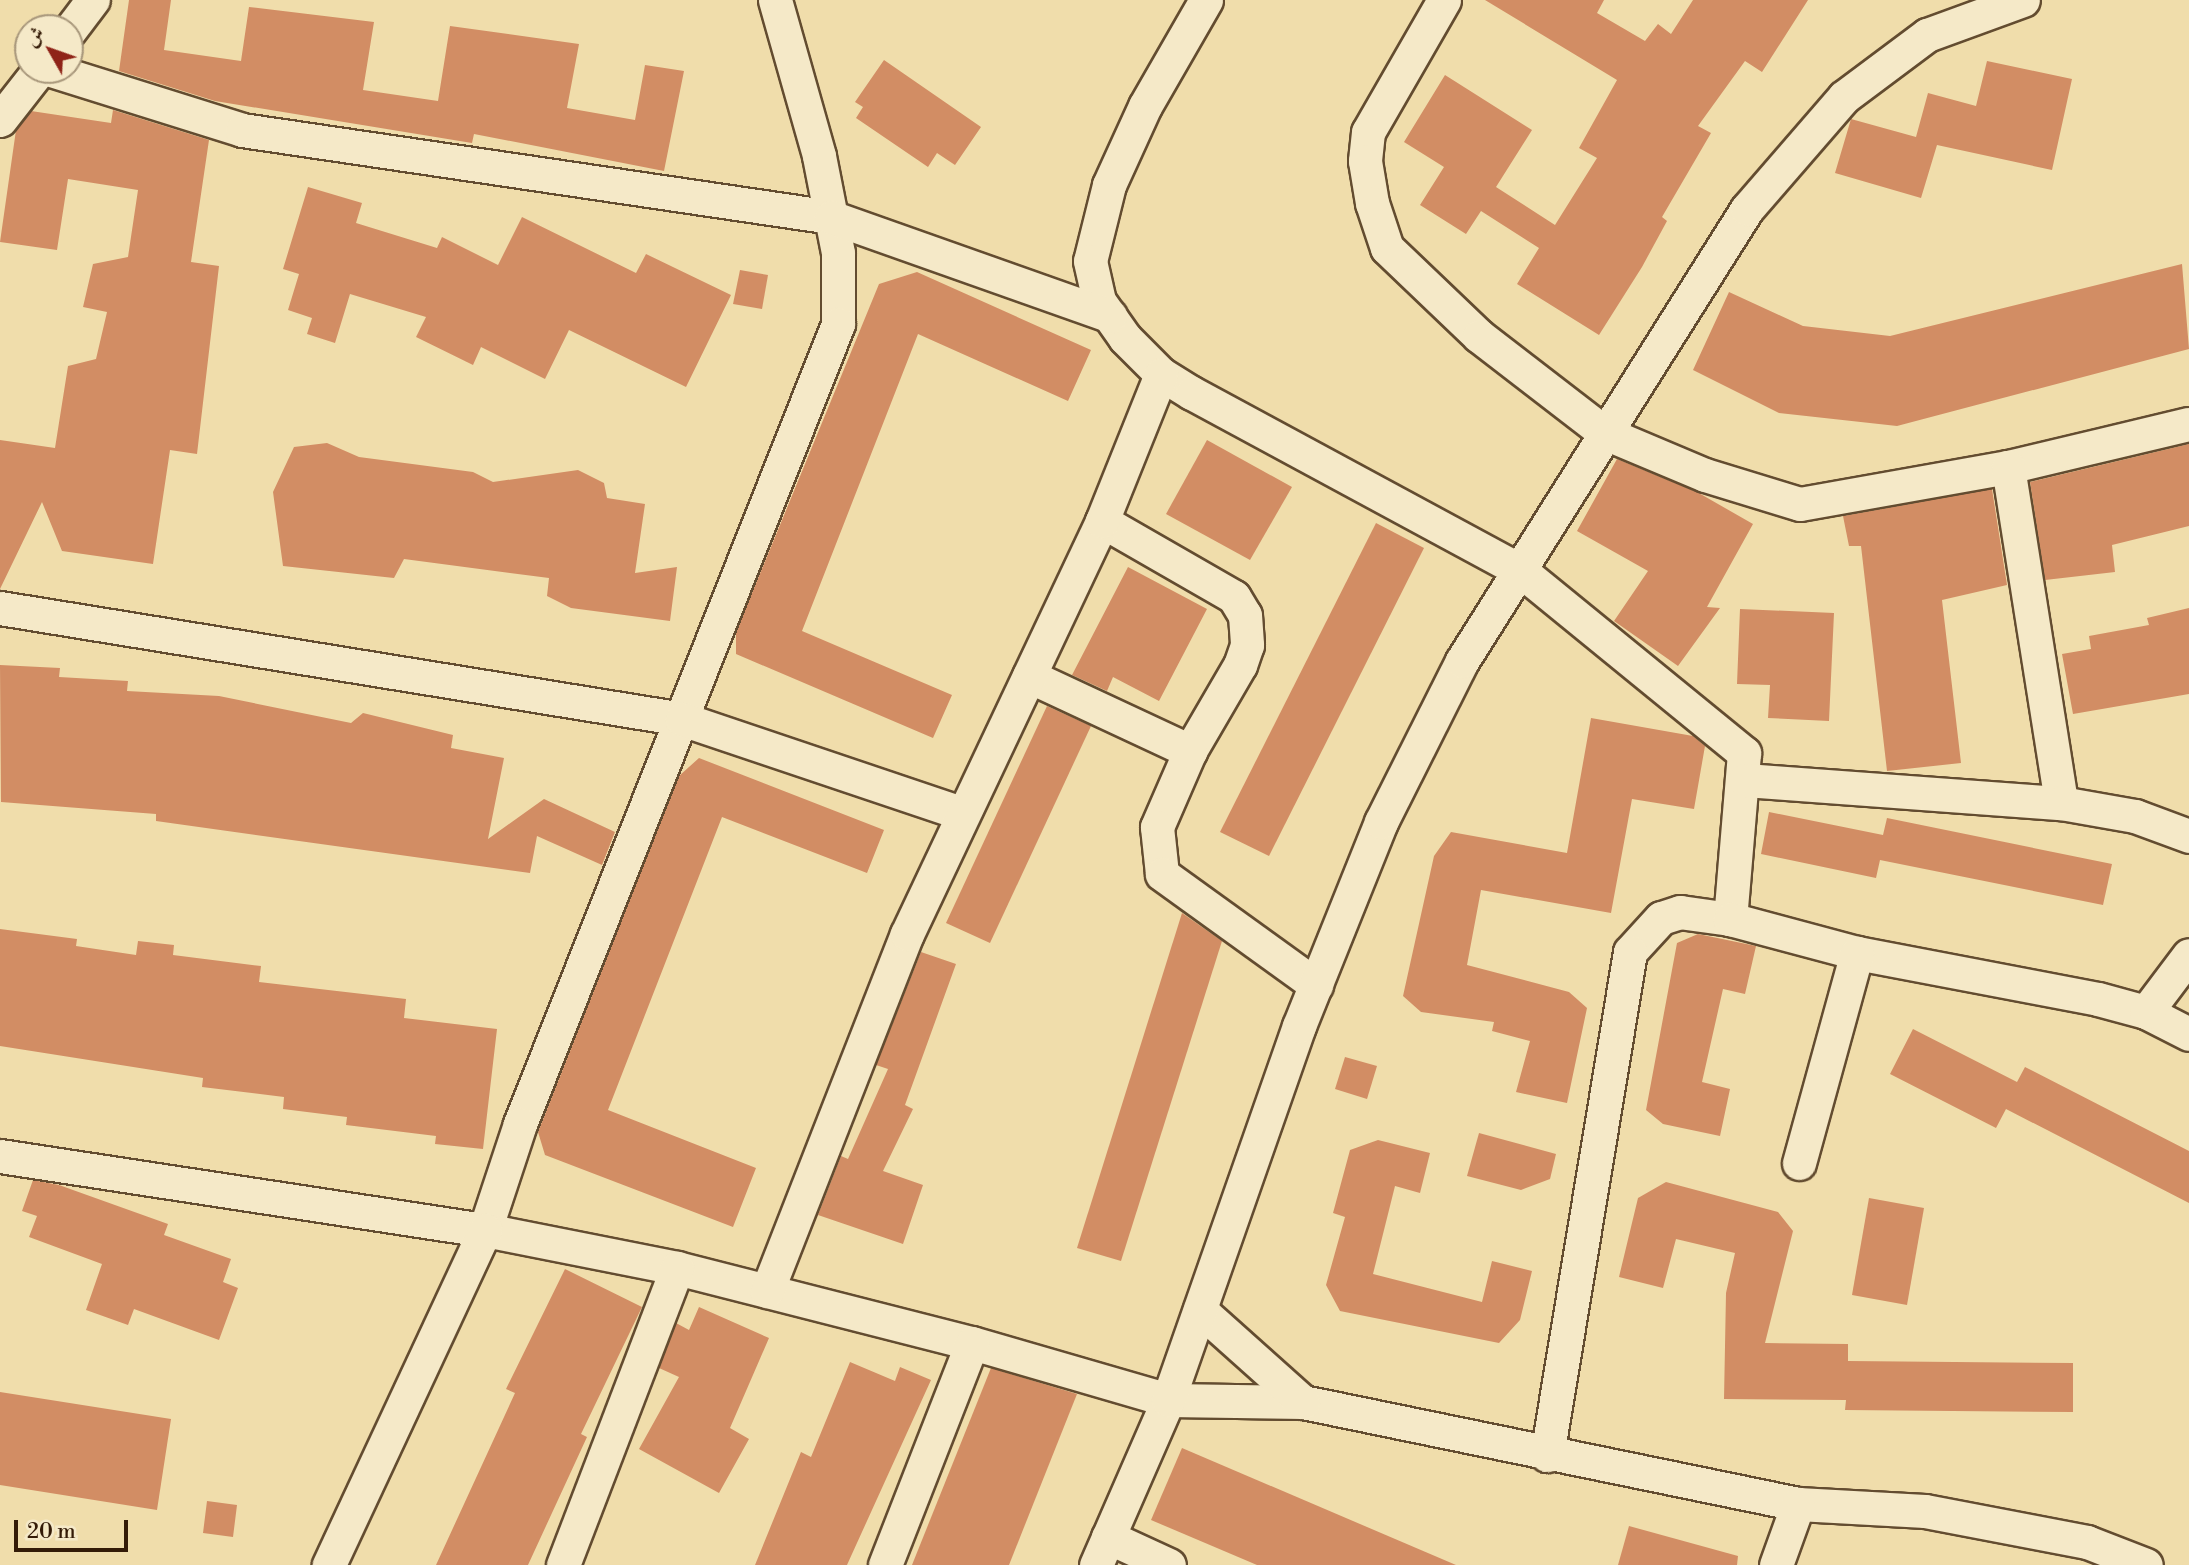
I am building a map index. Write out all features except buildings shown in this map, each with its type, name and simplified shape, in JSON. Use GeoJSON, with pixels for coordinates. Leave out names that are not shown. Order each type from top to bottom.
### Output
{"type":"FeatureCollection","features":[{"type":"Feature","properties":{"kind":"street"},"geometry":{"type":"LineString","coordinates":[[82,14],[93,0]]}},
{"type":"Feature","properties":{"kind":"street"},"geometry":{"type":"LineString","coordinates":[[329,1565],[485,1230],[520,1124],[838,324],[840,272],[831,217],[775,0]]}},
{"type":"Feature","properties":{"kind":"street"},"geometry":{"type":"LineString","coordinates":[[1206,0],[1145,106],[1109,185],[1090,261],[1099,300],[1161,374],[1521,571],[1735,740],[1744,753],[1745,780],[1730,919]]}},
{"type":"Feature","properties":{"kind":"street"},"geometry":{"type":"LineString","coordinates":[[1444,0],[1368,132],[1365,161],[1371,203],[1387,248],[1479,336],[1605,433],[1705,475],[1800,503],[2008,467],[2189,424]]}},
{"type":"Feature","properties":{"kind":"street"},"geometry":{"type":"LineString","coordinates":[[1169,1565],[1102,1551],[1168,1400],[1316,985],[1381,822],[1462,662],[1747,209],[1844,97],[1927,35],[2023,0]]}},
{"type":"Feature","properties":{"kind":"street"},"geometry":{"type":"LineString","coordinates":[[84,80],[242,130],[831,217],[1110,316]]}},
{"type":"Feature","properties":{"kind":"street"},"geometry":{"type":"LineString","coordinates":[[0,120],[28,84]]}},
{"type":"Feature","properties":{"kind":"street"},"geometry":{"type":"LineString","coordinates":[[767,1291],[907,934],[961,813],[1102,522],[1161,374]]}},
{"type":"Feature","properties":{"kind":"street"},"geometry":{"type":"LineString","coordinates":[[2008,467],[2061,803]]}},
{"type":"Feature","properties":{"kind":"street"},"geometry":{"type":"LineString","coordinates":[[1102,522],[1234,597],[1245,615],[1247,645],[1240,665],[1190,751],[1157,827],[1162,874],[1316,985]]}},
{"type":"Feature","properties":{"kind":"street"},"geometry":{"type":"LineString","coordinates":[[0,608],[682,719],[961,813]]}},
{"type":"Feature","properties":{"kind":"street"},"geometry":{"type":"LineString","coordinates":[[1028,676],[1190,751]]}},
{"type":"Feature","properties":{"kind":"street"},"geometry":{"type":"LineString","coordinates":[[1745,780],[2061,803],[2135,816],[2189,836]]}},
{"type":"Feature","properties":{"kind":"street"},"geometry":{"type":"LineString","coordinates":[[1547,1455],[1630,953],[1661,918],[1679,912],[1730,919],[1857,953],[2147,1012],[2189,1034]]}},
{"type":"Feature","properties":{"kind":"street"},"geometry":{"type":"LineString","coordinates":[[1799,1163],[1857,953]]}},
{"type":"Feature","properties":{"kind":"street"},"geometry":{"type":"LineString","coordinates":[[2147,1012],[2189,955]]}},
{"type":"Feature","properties":{"kind":"street"},"geometry":{"type":"LineString","coordinates":[[0,1156],[485,1230],[677,1268],[972,1343],[1168,1400],[1303,1402],[1547,1455],[1798,1504],[1925,1511],[2087,1542],[2146,1565]]}},
{"type":"Feature","properties":{"kind":"street"},"geometry":{"type":"LineString","coordinates":[[563,1565],[677,1268]]}},
{"type":"Feature","properties":{"kind":"street"},"geometry":{"type":"LineString","coordinates":[[1200,1310],[1303,1402]]}},
{"type":"Feature","properties":{"kind":"street"},"geometry":{"type":"LineString","coordinates":[[885,1565],[972,1343]]}},
{"type":"Feature","properties":{"kind":"street"},"geometry":{"type":"LineString","coordinates":[[1776,1565],[1798,1504]]}}]}
